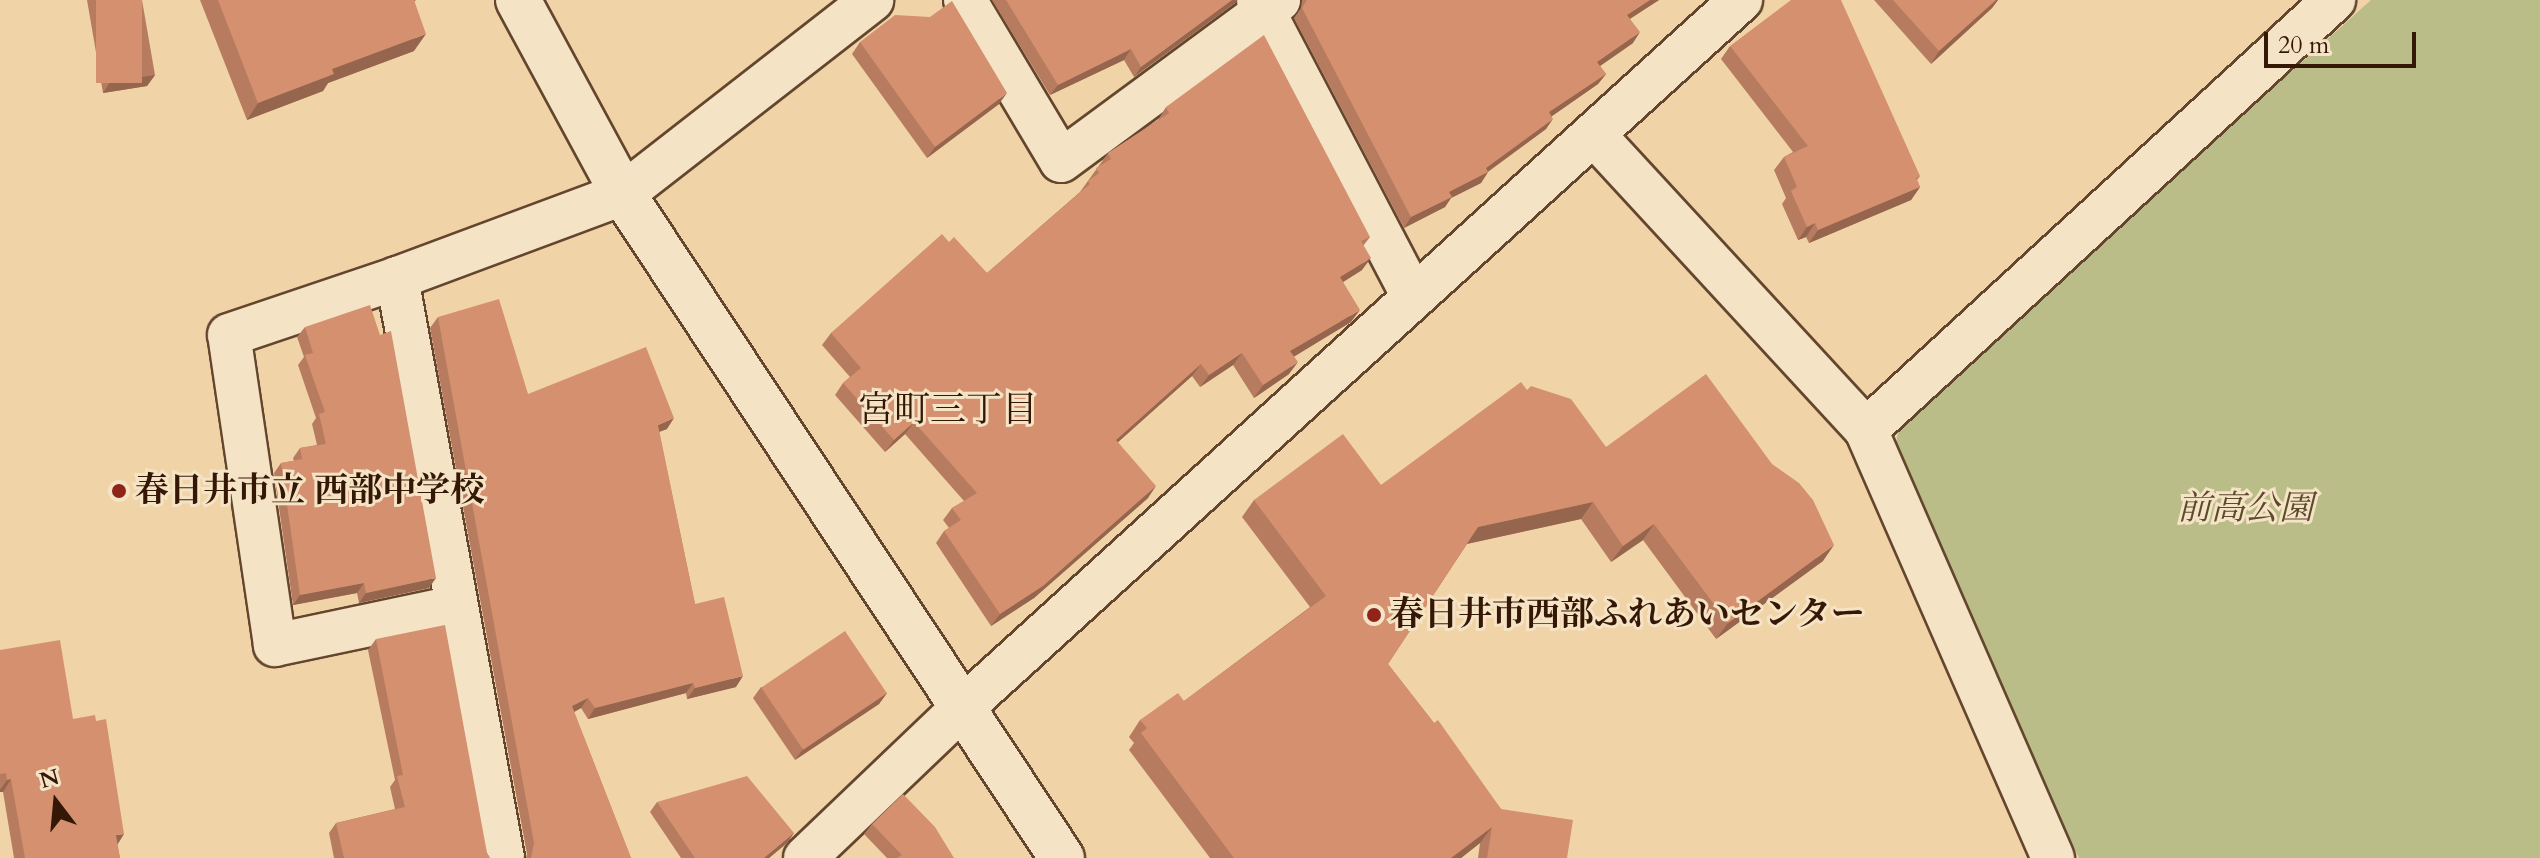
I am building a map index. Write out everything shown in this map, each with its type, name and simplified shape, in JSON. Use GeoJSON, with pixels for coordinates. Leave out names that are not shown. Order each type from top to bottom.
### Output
{"type":"FeatureCollection","features":[{"type":"Feature","properties":{"kind":"street"},"geometry":{"type":"LineString","coordinates":[[518,0],[623,194],[1062,858]]}},
{"type":"Feature","properties":{"kind":"street"},"geometry":{"type":"LineString","coordinates":[[455,607],[275,645],[229,335],[397,278],[623,194],[872,0]]}},
{"type":"Feature","properties":{"kind":"street"},"geometry":{"type":"LineString","coordinates":[[965,0],[1061,161],[1267,4],[1413,297]]}},
{"type":"Feature","properties":{"kind":"street"},"geometry":{"type":"LineString","coordinates":[[1866,430],[2334,0]]}},
{"type":"Feature","properties":{"kind":"street"},"geometry":{"type":"LineString","coordinates":[[805,858],[962,708],[1413,297],[1595,136],[1724,7]]}},
{"type":"Feature","properties":{"kind":"street"},"geometry":{"type":"LineString","coordinates":[[1595,136],[1866,430],[2053,858]]}},
{"type":"Feature","properties":{"kind":"street"},"geometry":{"type":"LineString","coordinates":[[397,278],[503,858]]}},
{"type":"Feature","properties":{"kind":"green space","name":"前高公園"},"geometry":{"type":"Polygon","coordinates":[[[2371,0],[2540,0],[2540,858],[2079,858],[1895,448],[1900,423],[2371,0]]]}},
{"type":"Feature","properties":{"kind":"building"},"geometry":{"type":"Polygon","coordinates":[[[96,0],[142,0],[142,83],[96,83],[96,0]]]}},
{"type":"Feature","properties":{"kind":"building"},"geometry":{"type":"Polygon","coordinates":[[[218,0],[414,0],[426,34],[332,69],[334,74],[258,103],[218,0]]]}},
{"type":"Feature","properties":{"kind":"building"},"geometry":{"type":"Polygon","coordinates":[[[1006,0],[1232,0],[1141,67],[1131,49],[1058,85],[1006,0]]]}},
{"type":"Feature","properties":{"kind":"building"},"geometry":{"type":"Polygon","coordinates":[[[1307,0],[1650,0],[1627,15],[1640,32],[1597,62],[1606,74],[1549,112],[1553,119],[1486,168],[1488,172],[1449,192],[1452,197],[1411,217],[1302,8],[1307,0]]]}},
{"type":"Feature","properties":{"kind":"building"},"geometry":{"type":"Polygon","coordinates":[[[1791,0],[1841,0],[1920,176],[1916,178],[1920,187],[1818,230],[1815,223],[1807,227],[1791,191],[1797,187],[1784,157],[1808,146],[1730,46],[1791,0]]]}},
{"type":"Feature","properties":{"kind":"building"},"geometry":{"type":"Polygon","coordinates":[[[1893,0],[1996,0],[1939,51],[1893,0]]]}},
{"type":"Feature","properties":{"kind":"building"},"geometry":{"type":"Polygon","coordinates":[[[952,1],[1007,93],[935,147],[860,42],[895,15],[930,17],[952,1]]]}},
{"type":"Feature","properties":{"kind":"building"},"geometry":{"type":"Polygon","coordinates":[[[1264,35],[1370,237],[1361,241],[1371,258],[1340,277],[1360,310],[1290,351],[1298,362],[1263,385],[1242,353],[1209,375],[1201,364],[1116,440],[1156,486],[1043,586],[1000,614],[944,531],[961,520],[952,508],[977,493],[914,422],[894,440],[843,383],[861,368],[831,333],[942,234],[949,242],[954,237],[987,273],[1090,184],[1088,181],[1099,173],[1096,168],[1111,159],[1108,153],[1169,113],[1166,107],[1264,35]]]}},
{"type":"Feature","properties":{"kind":"building"},"geometry":{"type":"Polygon","coordinates":[[[499,299],[528,394],[646,347],[674,418],[658,425],[695,604],[724,597],[743,676],[695,688],[693,683],[595,708],[588,698],[572,706],[631,858],[531,858],[534,843],[438,317],[499,299]]]}},
{"type":"Feature","properties":{"kind":"building"},"geometry":{"type":"Polygon","coordinates":[[[370,305],[380,335],[391,331],[436,578],[366,593],[364,583],[300,595],[281,463],[302,459],[300,448],[326,444],[319,414],[325,412],[305,355],[313,353],[305,327],[370,305]]]}},
{"type":"Feature","properties":{"kind":"building","name":"春日井市西部ふれあいセンター"},"geometry":{"type":"Polygon","coordinates":[[[1706,374],[1772,464],[1799,483],[1813,500],[1834,545],[1728,623],[1654,524],[1623,546],[1593,502],[1478,527],[1388,664],[1434,723],[1438,720],[1501,809],[1573,820],[1567,858],[1487,858],[1492,827],[1451,858],[1234,858],[1141,733],[1147,728],[1140,720],[1178,693],[1184,701],[1326,596],[1254,500],[1343,434],[1381,485],[1521,382],[1527,390],[1531,386],[1571,399],[1606,447],[1706,374]]]}},
{"type":"Feature","properties":{"kind":"building"},"geometry":{"type":"Polygon","coordinates":[[[445,625],[490,858],[344,858],[336,823],[405,807],[397,776],[403,775],[376,639],[445,625]]]}},
{"type":"Feature","properties":{"kind":"building"},"geometry":{"type":"Polygon","coordinates":[[[845,631],[887,693],[803,750],[761,687],[845,631]]]}},
{"type":"Feature","properties":{"kind":"building"},"geometry":{"type":"Polygon","coordinates":[[[60,640],[73,719],[95,715],[96,721],[106,719],[124,834],[116,835],[120,858],[25,858],[11,779],[7,780],[6,773],[0,774],[0,650],[60,640]]]}},
{"type":"Feature","properties":{"kind":"building"},"geometry":{"type":"Polygon","coordinates":[[[747,776],[794,833],[764,858],[695,858],[657,802],[747,776]]]}},
{"type":"Feature","properties":{"kind":"building"},"geometry":{"type":"Polygon","coordinates":[[[903,794],[935,827],[954,858],[897,858],[902,855],[872,824],[903,794]]]}},
{"type":"Feature","properties":{"kind":"place","name":"春日井市立 西部中学校"},"geometry":{"type":"Point","coordinates":[119,491]}},
{"type":"Feature","properties":{"kind":"place","name":"春日井市西部ふれあいセンター"},"geometry":{"type":"Point","coordinates":[1374,615]}},
{"type":"Feature","properties":{"kind":"district","name":"宮町三丁目"},"geometry":{"type":"Point","coordinates":[948,410]}}]}
